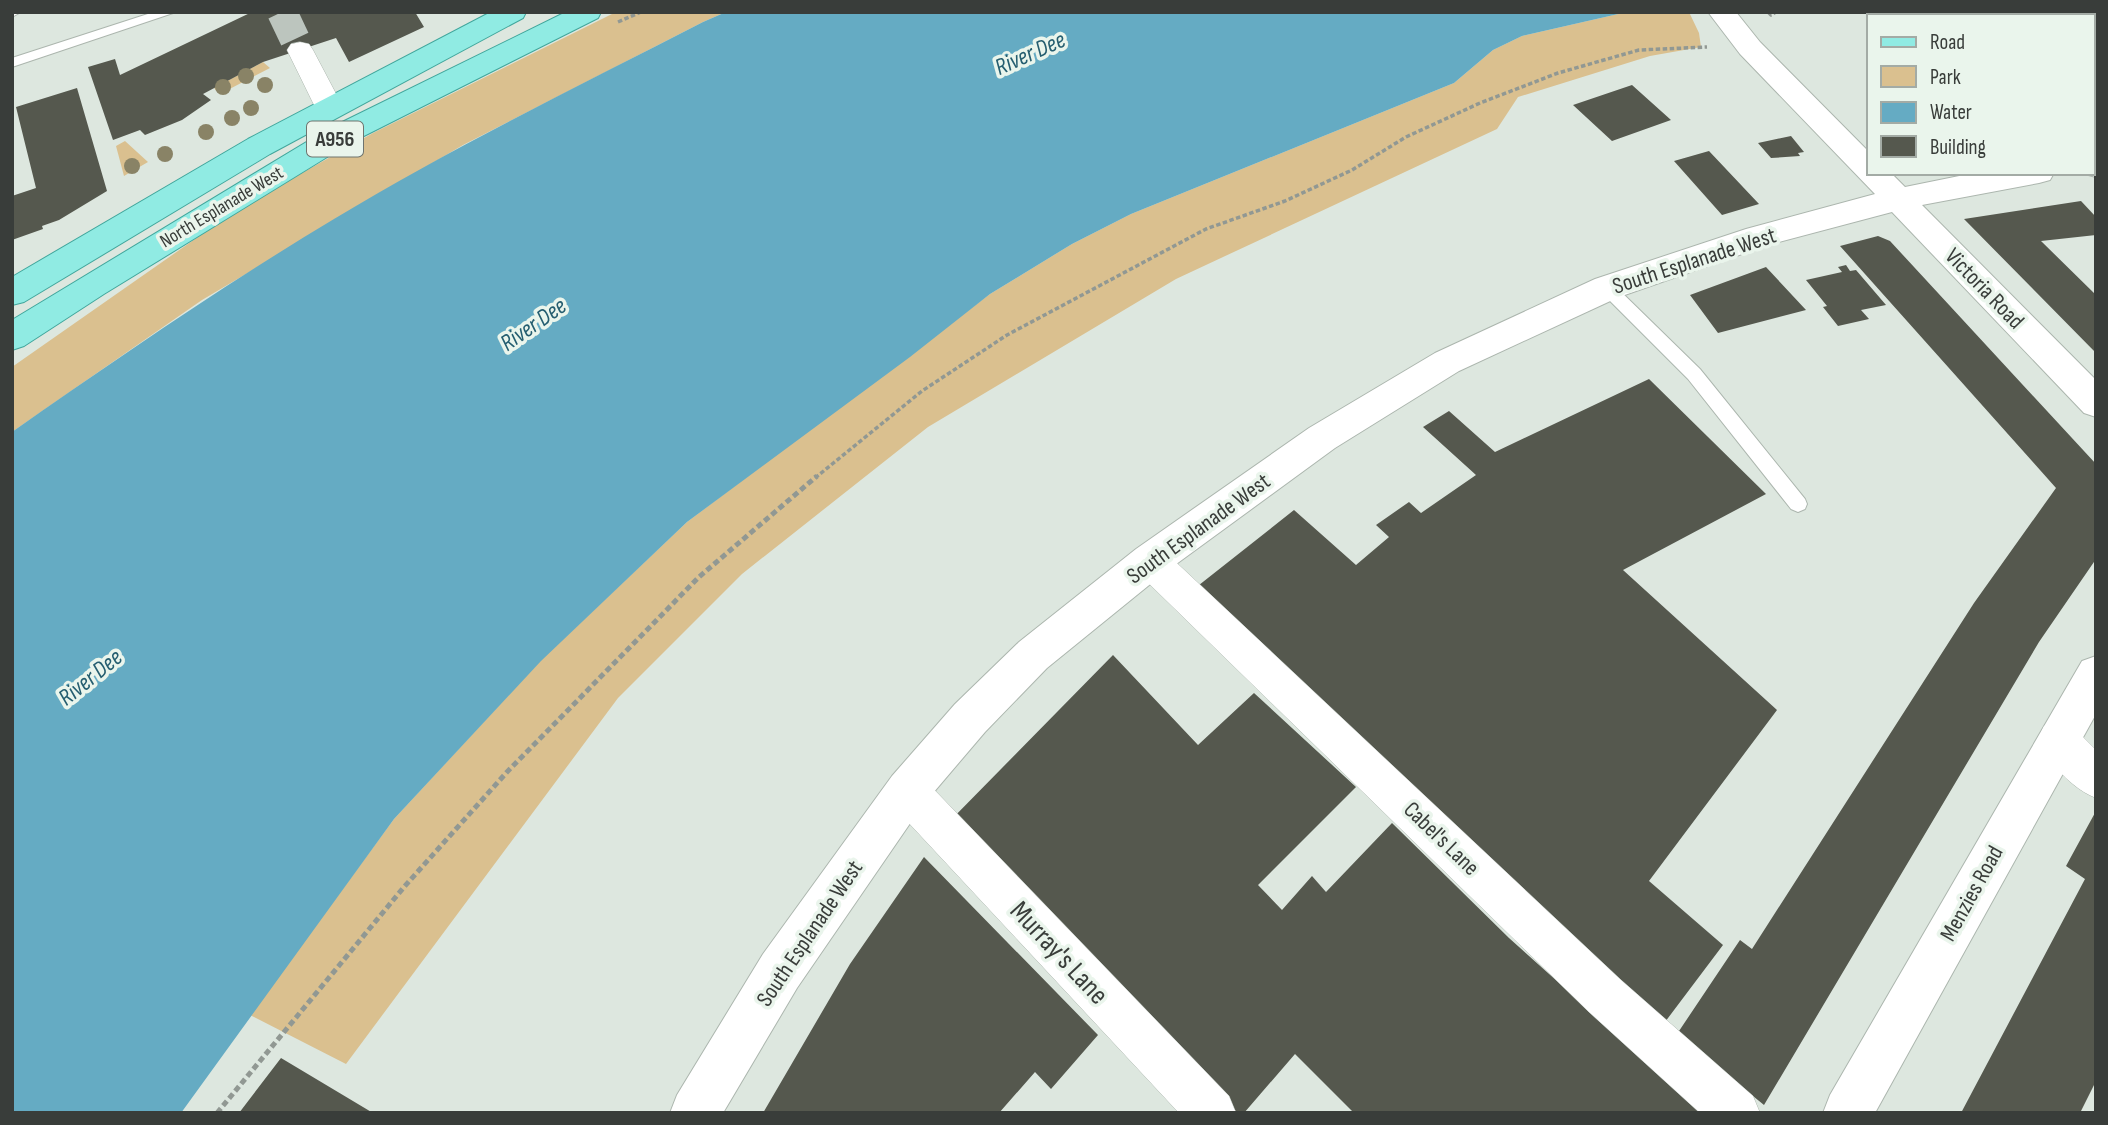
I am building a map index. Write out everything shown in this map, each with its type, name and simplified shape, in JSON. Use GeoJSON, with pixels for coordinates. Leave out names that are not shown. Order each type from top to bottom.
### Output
{"type":"FeatureCollection","features":[{"type":"Feature","properties":{"kind":"main road","name":"North Esplanade West"},"geometry":{"type":"LineString","coordinates":[[12,293],[142,212],[329,107],[513,12]]}},
{"type":"Feature","properties":{"kind":"main road","name":"North Esplanade West"},"geometry":{"type":"LineString","coordinates":[[12,337],[92,285],[339,136],[588,12]]}},
{"type":"Feature","properties":{"kind":"street"},"geometry":{"type":"LineString","coordinates":[[1721,12],[1749,48],[1867,168]]}},
{"type":"Feature","properties":{"kind":"street"},"geometry":{"type":"LineString","coordinates":[[300,50],[329,107]]}},
{"type":"Feature","properties":{"kind":"street","name":"Victoria Road"},"geometry":{"type":"LineString","coordinates":[[1874,175],[2096,403]]}},
{"type":"Feature","properties":{"kind":"street","name":"South Esplanade West"},"geometry":{"type":"LineString","coordinates":[[695,1113],[780,971],[907,790],[970,718],[1033,655],[1150,561],[1322,438],[1447,362],[1607,288],[1757,237],[1898,199],[2028,175]]}},
{"type":"Feature","properties":{"kind":"street","name":"Cabel's Lane"},"geometry":{"type":"LineString","coordinates":[[1150,561],[1605,996],[1736,1113]]}},
{"type":"Feature","properties":{"kind":"street","name":"Menzies Road"},"geometry":{"type":"LineString","coordinates":[[1848,1113],[2096,674]]}},
{"type":"Feature","properties":{"kind":"street"},"geometry":{"type":"LineString","coordinates":[[2058,739],[2096,779]]}},
{"type":"Feature","properties":{"kind":"street","name":"Murray's Lane"},"geometry":{"type":"LineString","coordinates":[[907,790],[1212,1113]]}},
{"type":"Feature","properties":{"kind":"lane"},"geometry":{"type":"LineString","coordinates":[[12,63],[169,12]]}},
{"type":"Feature","properties":{"kind":"lane"},"geometry":{"type":"LineString","coordinates":[[1607,288],[1694,374],[1798,504]]}},
{"type":"Feature","properties":{"kind":"path"},"geometry":{"type":"LineString","coordinates":[[1768,12],[1771,15],[1776,12]]}},
{"type":"Feature","properties":{"kind":"path"},"geometry":{"type":"LineString","coordinates":[[217,1113],[404,887],[507,772],[699,577],[922,391],[1007,335],[1140,263],[1206,229],[1284,201],[1352,170],[1406,137],[1480,103],[1558,73],[1639,50],[1661,47],[1749,48]]}},
{"type":"Feature","properties":{"kind":"green space"},"geometry":{"type":"Polygon","coordinates":[[[616,12],[726,12],[463,145],[202,300],[12,432],[12,367],[238,209],[373,133],[616,12]]]}},
{"type":"Feature","properties":{"kind":"green space"},"geometry":{"type":"Polygon","coordinates":[[[1627,12],[1689,12],[1699,33],[1701,47],[1650,56],[1518,97],[1497,129],[1176,279],[928,427],[742,574],[618,698],[346,1064],[250,1015],[394,819],[541,660],[687,522],[990,294],[1072,244],[1131,214],[1454,83],[1493,50],[1522,36],[1627,12]]]}},
{"type":"Feature","properties":{"kind":"green space"},"geometry":{"type":"Polygon","coordinates":[[[263,62],[270,68],[220,94],[214,88],[263,62]]]}},
{"type":"Feature","properties":{"kind":"green space"},"geometry":{"type":"Polygon","coordinates":[[[125,141],[148,162],[124,176],[116,146],[125,141]]]}},
{"type":"Feature","properties":{"kind":"water","name":"River Dee"},"geometry":{"type":"Polygon","coordinates":[[[726,12],[1627,12],[1522,36],[1493,50],[1454,83],[1131,214],[1072,244],[990,294],[910,357],[687,522],[541,661],[394,819],[181,1113],[12,1113],[12,432],[212,296],[379,192],[517,118],[726,12]]]}},
{"type":"Feature","properties":{"kind":"building"},"geometry":{"type":"Polygon","coordinates":[[[252,12],[415,12],[424,27],[349,62],[336,38],[263,62],[203,94],[211,100],[182,120],[145,135],[140,130],[113,140],[88,67],[115,59],[120,75],[252,12]]]}},
{"type":"Feature","properties":{"kind":"building"},"geometry":{"type":"Polygon","coordinates":[[[1632,85],[1671,120],[1612,141],[1573,105],[1632,85]]]}},
{"type":"Feature","properties":{"kind":"building"},"geometry":{"type":"Polygon","coordinates":[[[77,88],[107,191],[59,220],[42,226],[43,229],[12,240],[12,196],[36,188],[16,107],[77,88]]]}},
{"type":"Feature","properties":{"kind":"building"},"geometry":{"type":"Polygon","coordinates":[[[1791,136],[1804,152],[1798,153],[1800,156],[1771,158],[1758,143],[1791,136]]]}},
{"type":"Feature","properties":{"kind":"building"},"geometry":{"type":"Polygon","coordinates":[[[1709,151],[1759,204],[1722,215],[1674,161],[1709,151]]]}},
{"type":"Feature","properties":{"kind":"building"},"geometry":{"type":"Polygon","coordinates":[[[2081,201],[2096,217],[2096,235],[2041,241],[2096,295],[2096,353],[1964,219],[2081,201]]]}},
{"type":"Feature","properties":{"kind":"building"},"geometry":{"type":"Polygon","coordinates":[[[1878,236],[1890,241],[2096,464],[2096,559],[2039,642],[1764,1105],[1677,1034],[1740,940],[1752,949],[1974,603],[2056,488],[1840,246],[1878,236]]]}},
{"type":"Feature","properties":{"kind":"building"},"geometry":{"type":"Polygon","coordinates":[[[1846,265],[1850,271],[1856,270],[1886,305],[1861,310],[1869,319],[1838,326],[1823,307],[1827,306],[1806,280],[1842,272],[1838,267],[1846,265]]]}},
{"type":"Feature","properties":{"kind":"building"},"geometry":{"type":"Polygon","coordinates":[[[1766,267],[1806,310],[1718,333],[1690,295],[1766,267]]]}},
{"type":"Feature","properties":{"kind":"building"},"geometry":{"type":"Polygon","coordinates":[[[1649,379],[1766,494],[1623,570],[1777,710],[1649,881],[1723,945],[1659,1030],[1194,589],[1294,510],[1356,565],[1389,537],[1376,525],[1409,502],[1421,513],[1476,475],[1423,427],[1449,411],[1495,452],[1649,379]]]}},
{"type":"Feature","properties":{"kind":"building"},"geometry":{"type":"Polygon","coordinates":[[[1113,655],[1198,745],[1254,693],[1356,787],[1258,885],[1282,910],[1312,876],[1326,892],[1392,823],[1509,938],[1704,1113],[1354,1113],[1295,1054],[1244,1113],[1238,1113],[1164,1045],[946,825],[1113,655]]]}},
{"type":"Feature","properties":{"kind":"building"},"geometry":{"type":"Polygon","coordinates":[[[2096,811],[2096,1081],[2080,1113],[1961,1113],[2085,879],[2066,866],[2096,811]]]}},
{"type":"Feature","properties":{"kind":"building"},"geometry":{"type":"Polygon","coordinates":[[[924,857],[1098,1035],[1051,1089],[1035,1072],[999,1113],[763,1113],[850,964],[924,857]]]}},
{"type":"Feature","properties":{"kind":"building"},"geometry":{"type":"Polygon","coordinates":[[[281,1058],[373,1113],[239,1113],[281,1058]]]}},
{"type":"Feature","properties":{"kind":"tunnel"},"geometry":{"type":"LineString","coordinates":[[282,12],[300,50]]}}]}
